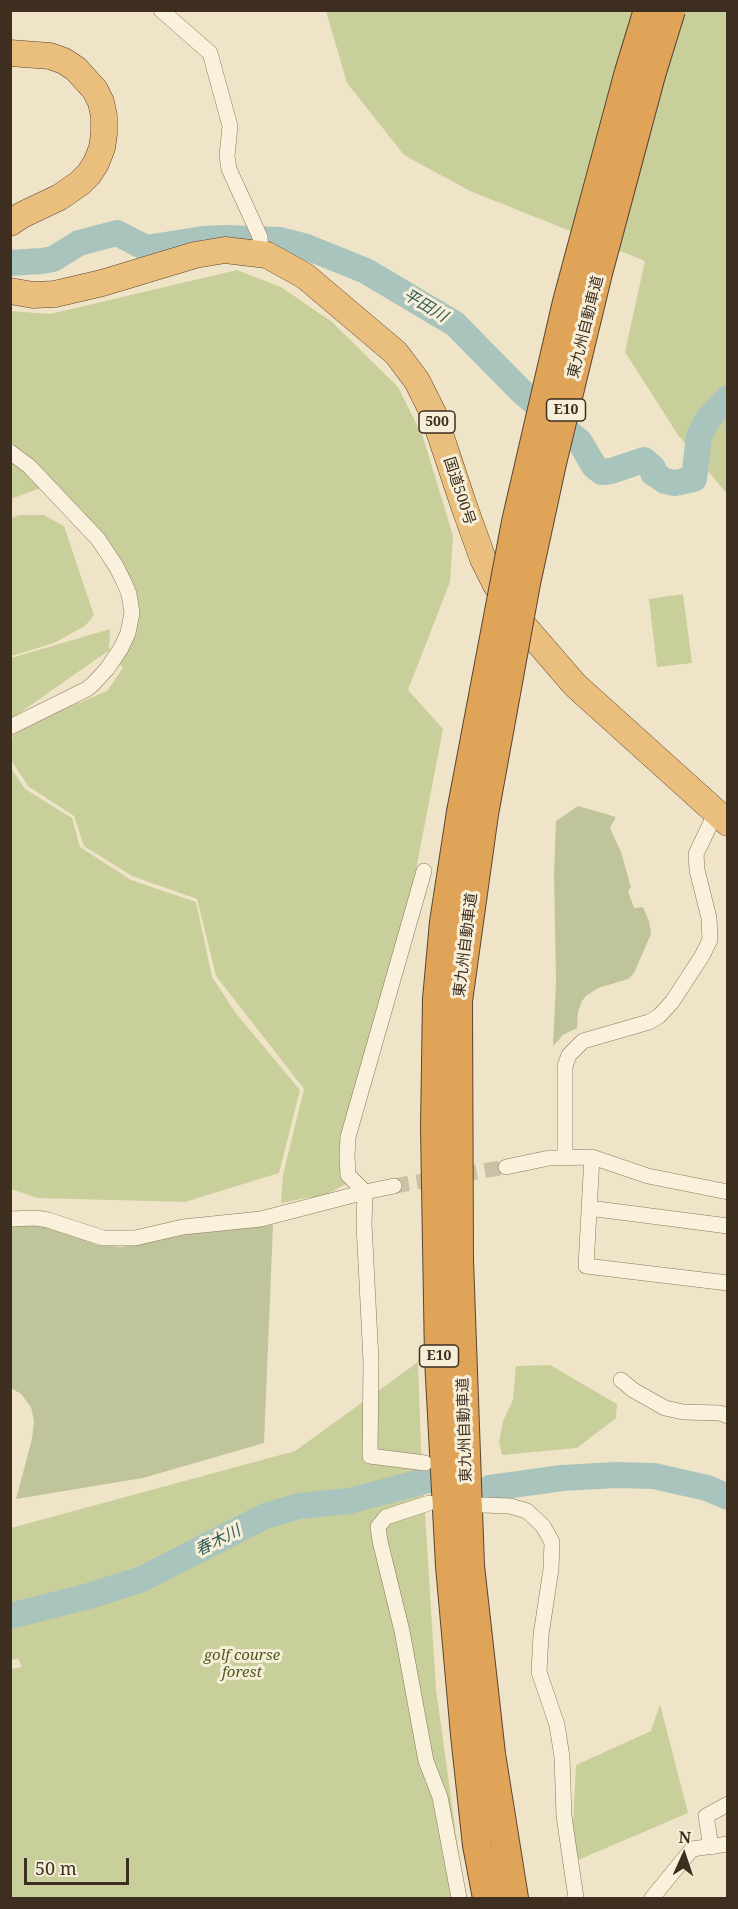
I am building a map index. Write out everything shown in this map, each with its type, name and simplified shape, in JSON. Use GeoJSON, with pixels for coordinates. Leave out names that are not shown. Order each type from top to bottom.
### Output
{"type":"FeatureCollection","features":[{"type":"Feature","properties":{"kind":"highway","name":"東九州自動車道"},"geometry":{"type":"LineString","coordinates":[[514,1899],[491,1754],[470,1566],[459,1260],[459,1001],[472,813],[516,522],[567,302],[648,10]]}},
{"type":"Feature","properties":{"kind":"highway","name":"東九州自動車道"},"geometry":{"type":"LineString","coordinates":[[487,1899],[477,1845],[465,1735],[450,1566],[439,1359],[435,1128],[437,999],[444,922],[472,813],[598,273],[671,10]]}},
{"type":"Feature","properties":{"kind":"highway"},"geometry":{"type":"LineString","coordinates":[[10,53],[50,56],[76,69],[95,90],[101,102],[104,134],[96,163],[80,183],[60,197],[10,223]]}},
{"type":"Feature","properties":{"kind":"highway","name":"国道500号"},"geometry":{"type":"LineString","coordinates":[[10,291],[33,295],[55,294],[210,252],[236,250],[260,244],[276,259],[305,276],[396,353],[417,381],[434,413],[483,559],[511,609],[533,638],[575,685],[722,818]]}},
{"type":"Feature","properties":{"kind":"street"},"geometry":{"type":"LineString","coordinates":[[161,10],[210,53],[230,126],[227,156],[229,169],[260,244]]}},
{"type":"Feature","properties":{"kind":"street"},"geometry":{"type":"LineString","coordinates":[[10,452],[29,466],[98,538],[120,574],[129,594],[132,613],[128,633],[121,648],[107,669],[93,684],[78,694],[10,727]]}},
{"type":"Feature","properties":{"kind":"street"},"geometry":{"type":"LineString","coordinates":[[564,1157],[565,1066],[569,1055],[583,1041],[649,1022],[659,1016],[672,1002],[710,940],[711,927],[697,870],[696,854],[722,818]]}},
{"type":"Feature","properties":{"kind":"street"},"geometry":{"type":"LineString","coordinates":[[424,871],[348,1137],[347,1156],[348,1175],[365,1192],[364,1224],[371,1361],[370,1456],[425,1463]]}},
{"type":"Feature","properties":{"kind":"street"},"geometry":{"type":"LineString","coordinates":[[506,1167],[564,1157],[592,1157],[648,1176],[728,1192]]}},
{"type":"Feature","properties":{"kind":"street"},"geometry":{"type":"LineString","coordinates":[[592,1157],[586,1266],[728,1283]]}},
{"type":"Feature","properties":{"kind":"street"},"geometry":{"type":"LineString","coordinates":[[10,1219],[36,1218],[103,1238],[135,1238],[183,1227],[261,1219],[394,1186]]}},
{"type":"Feature","properties":{"kind":"street"},"geometry":{"type":"LineString","coordinates":[[589,1208],[728,1226]]}},
{"type":"Feature","properties":{"kind":"street"},"geometry":{"type":"LineString","coordinates":[[621,1380],[633,1390],[665,1408],[683,1412],[720,1413],[728,1416]]}},
{"type":"Feature","properties":{"kind":"street"},"geometry":{"type":"LineString","coordinates":[[429,1503],[386,1517],[378,1527],[402,1630],[426,1761],[440,1797],[459,1899]]}},
{"type":"Feature","properties":{"kind":"street"},"geometry":{"type":"LineString","coordinates":[[483,1504],[510,1506],[527,1511],[543,1526],[552,1542],[539,1672],[557,1725],[562,1757],[564,1816],[576,1899]]}},
{"type":"Feature","properties":{"kind":"street"},"geometry":{"type":"LineString","coordinates":[[711,1847],[706,1816],[728,1804]]}},
{"type":"Feature","properties":{"kind":"street"},"geometry":{"type":"LineString","coordinates":[[652,1899],[692,1850],[728,1844]]}},
{"type":"Feature","properties":{"kind":"green space"},"geometry":{"type":"Polygon","coordinates":[[[326,11],[727,11],[727,494],[678,435],[625,352],[645,261],[470,191],[404,155],[347,83],[326,11]]]}},
{"type":"Feature","properties":{"kind":"green space"},"geometry":{"type":"Polygon","coordinates":[[[237,270],[281,287],[332,322],[398,387],[423,437],[453,536],[450,582],[408,690],[443,729],[416,870],[356,1128],[353,1156],[346,1184],[322,1197],[281,1203],[283,1175],[304,1089],[216,976],[197,899],[132,876],[84,846],[74,816],[28,786],[11,760],[13,735],[50,715],[107,691],[123,668],[108,651],[11,719],[11,658],[110,629],[109,650],[131,639],[131,590],[54,483],[11,499],[11,311],[50,314],[237,270]]]}},
{"type":"Feature","properties":{"kind":"green space"},"geometry":{"type":"Polygon","coordinates":[[[19,515],[44,515],[64,526],[94,615],[85,626],[54,643],[11,656],[11,518],[19,515]]]}},
{"type":"Feature","properties":{"kind":"green space"},"geometry":{"type":"Polygon","coordinates":[[[683,594],[692,663],[657,667],[649,599],[683,594]]]}},
{"type":"Feature","properties":{"kind":"green space"},"geometry":{"type":"Polygon","coordinates":[[[11,768],[25,789],[72,818],[80,847],[131,880],[196,902],[212,977],[235,1012],[300,1090],[279,1173],[185,1202],[37,1198],[11,1189],[11,768]]]}},
{"type":"Feature","properties":{"kind":"green space"},"geometry":{"type":"Polygon","coordinates":[[[578,806],[616,817],[610,828],[621,852],[631,887],[628,891],[634,908],[643,907],[651,934],[634,973],[628,979],[598,988],[586,996],[578,1012],[577,1028],[563,1035],[553,1046],[556,981],[554,874],[556,821],[578,806]]]}},
{"type":"Feature","properties":{"kind":"green space"},"geometry":{"type":"Polygon","coordinates":[[[10,1224],[55,1228],[97,1245],[122,1247],[192,1231],[273,1225],[264,1443],[143,1478],[16,1499],[32,1439],[34,1421],[31,1407],[21,1394],[11,1388],[10,1224]]]}},
{"type":"Feature","properties":{"kind":"green space","name":"golf course forest"},"geometry":{"type":"Polygon","coordinates":[[[418,1362],[436,1689],[466,1898],[11,1898],[11,1669],[22,1667],[18,1659],[11,1660],[11,1528],[295,1451],[418,1362]]]}},
{"type":"Feature","properties":{"kind":"green space"},"geometry":{"type":"Polygon","coordinates":[[[550,1365],[617,1404],[616,1418],[577,1448],[502,1455],[499,1442],[503,1421],[513,1400],[516,1366],[550,1365]]]}},
{"type":"Feature","properties":{"kind":"green space"},"geometry":{"type":"Polygon","coordinates":[[[660,1704],[688,1813],[571,1863],[576,1765],[651,1731],[660,1704]]]}},
{"type":"Feature","properties":{"kind":"waterway","name":"平田川"},"geometry":{"type":"LineString","coordinates":[[10,263],[53,259],[79,243],[117,233],[146,248],[225,238],[280,240],[304,246],[366,271],[455,324],[521,391],[580,442],[594,466],[602,472],[644,460],[653,468],[653,473],[665,481],[675,483],[694,479],[699,436],[708,419],[728,398]]}},
{"type":"Feature","properties":{"kind":"waterway","name":"春木川"},"geometry":{"type":"LineString","coordinates":[[490,1488],[562,1478],[617,1475],[654,1476],[707,1488],[728,1497]]}},
{"type":"Feature","properties":{"kind":"waterway","name":"春木川"},"geometry":{"type":"LineString","coordinates":[[10,1616],[89,1596],[142,1579],[265,1516],[299,1506],[349,1501],[429,1480]]}},
{"type":"Feature","properties":{"kind":"tunnel"},"geometry":{"type":"LineString","coordinates":[[394,1186],[506,1167]]}}]}
